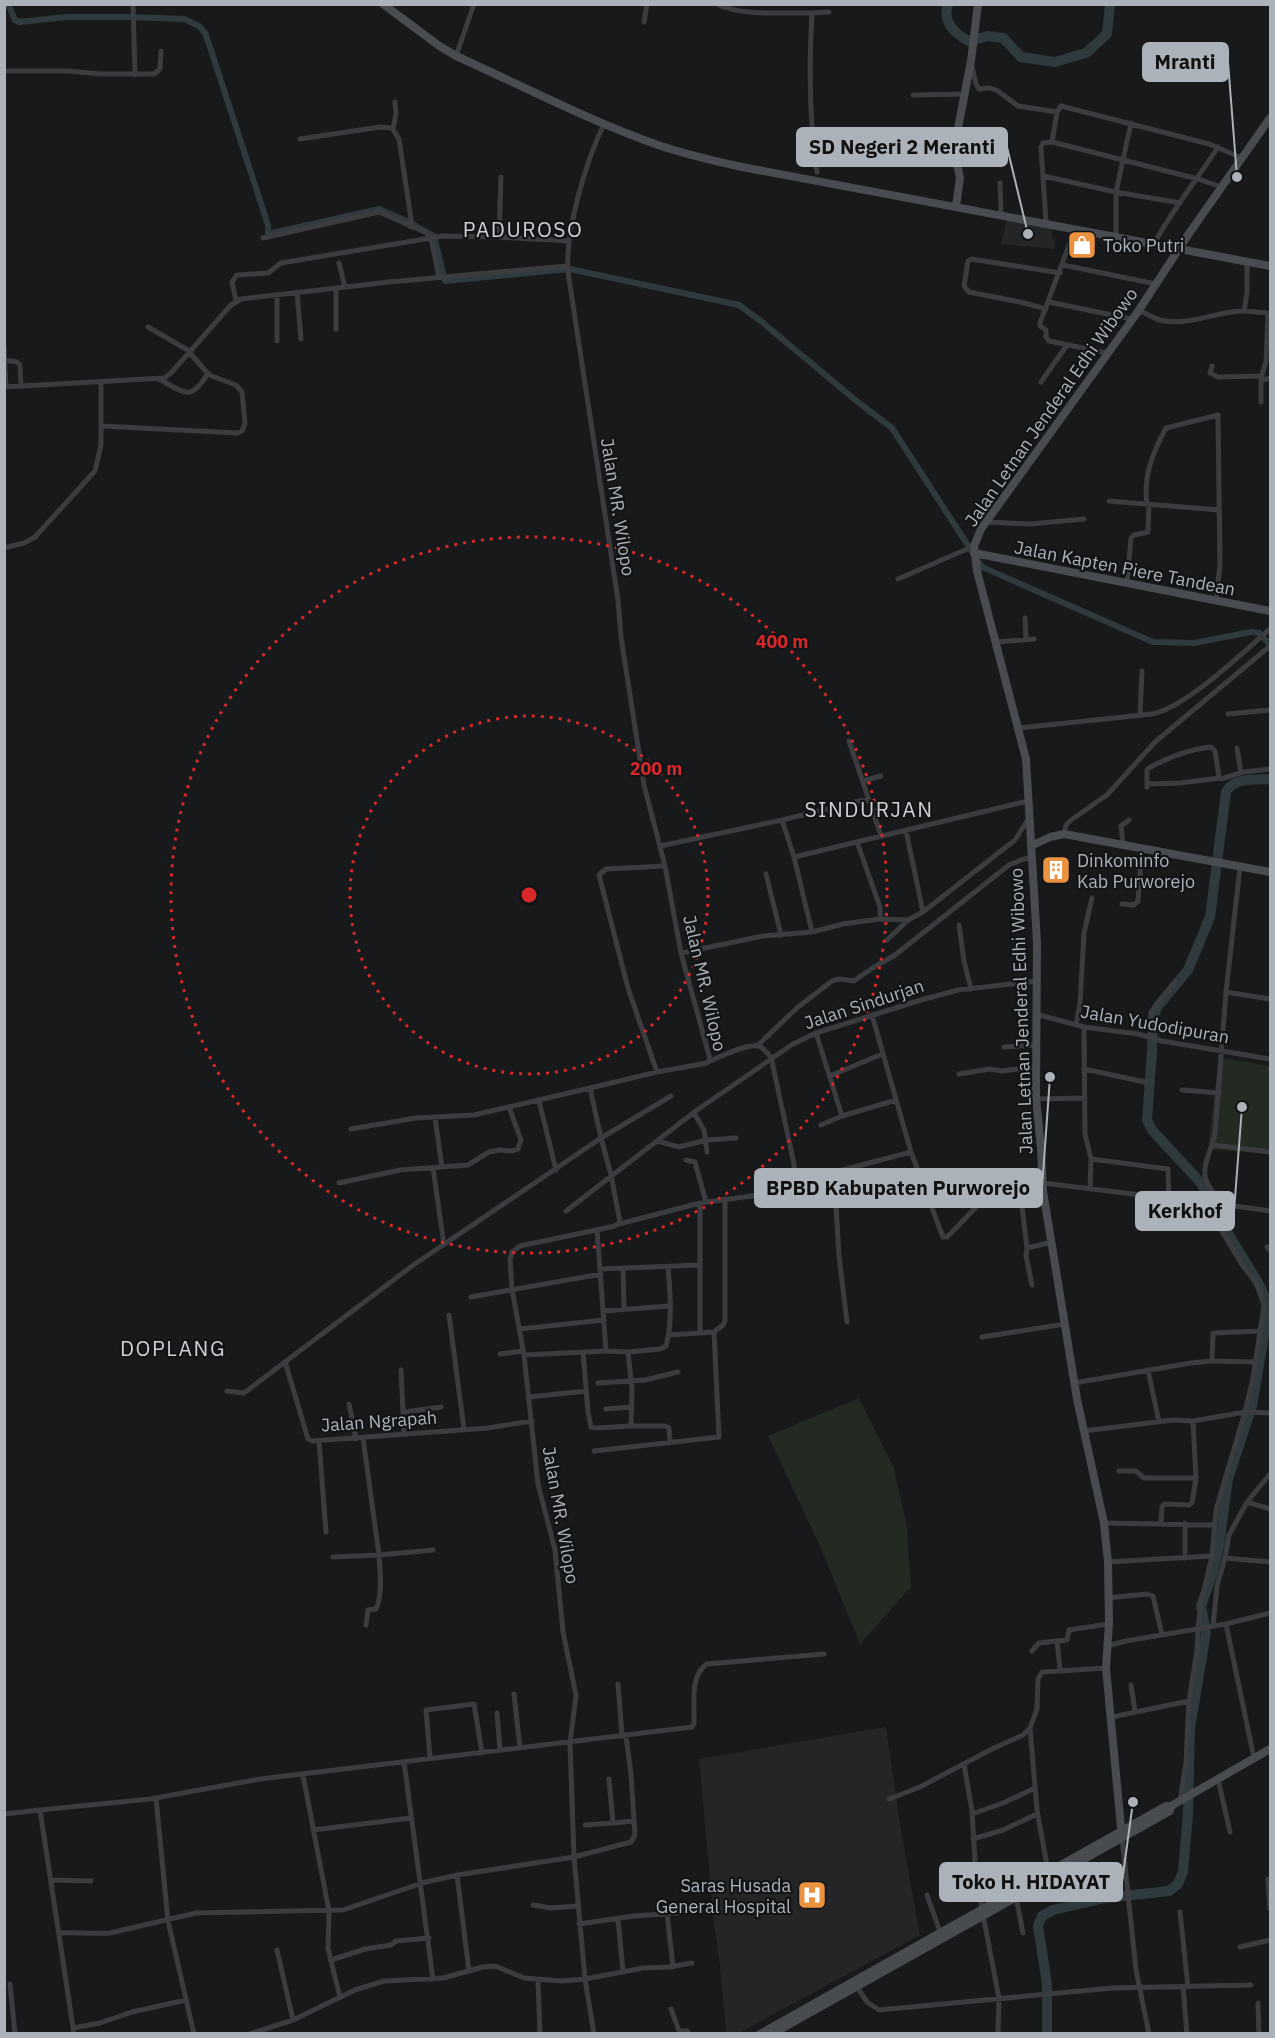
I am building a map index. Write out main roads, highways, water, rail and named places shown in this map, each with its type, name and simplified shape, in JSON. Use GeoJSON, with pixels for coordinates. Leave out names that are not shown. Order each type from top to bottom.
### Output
{"type":"FeatureCollection","features":[{"type":"Feature","properties":{"kind":"waterway"},"geometry":{"type":"LineString","coordinates":[[8,4],[15,20],[19,22],[67,17],[128,17],[184,19],[199,26],[205,33],[210,47],[268,225],[268,234],[379,209],[434,236],[445,281],[570,269],[739,305],[892,428],[982,567],[1153,642],[1194,643],[1251,632],[1259,633],[1270,645]]}},
{"type":"Feature","properties":{"kind":"waterway"},"geometry":{"type":"LineString","coordinates":[[948,4],[948,22],[959,35],[969,41],[988,36],[1003,38],[1021,57],[1055,62],[1086,53],[1107,34],[1110,4]]}},
{"type":"Feature","properties":{"kind":"waterway"},"geometry":{"type":"LineString","coordinates":[[1047,2034],[1047,1984],[1038,1926],[1042,1916],[1053,1910],[1105,1898],[1169,1891],[1178,1884],[1183,1872],[1188,1814],[1190,1728],[1206,1633],[1201,1606],[1219,1547],[1228,1479],[1252,1406],[1267,1318],[1266,1300],[1259,1284],[1218,1217],[1201,1183],[1152,1130],[1147,1120],[1153,1017],[1158,1006],[1188,970],[1210,917],[1226,792],[1239,782],[1270,779]]}},
{"type":"Feature","properties":{"kind":"place","name":"Mranti"},"geometry":{"type":"Point","coordinates":[1237,177]}},
{"type":"Feature","properties":{"kind":"place","name":"SD Negeri 2 Meranti"},"geometry":{"type":"Point","coordinates":[1028,234]}},
{"type":"Feature","properties":{"kind":"place","name":"Toko Putri"},"geometry":{"type":"Point","coordinates":[1082,245]}},
{"type":"Feature","properties":{"kind":"place","name":"Dinkominfo Kab Purworejo"},"geometry":{"type":"Point","coordinates":[1056,870]}},
{"type":"Feature","properties":{"kind":"place","name":"BPBD Kabupaten Purworejo"},"geometry":{"type":"Point","coordinates":[1050,1077]}},
{"type":"Feature","properties":{"kind":"place","name":"Kerkhof"},"geometry":{"type":"Point","coordinates":[1242,1107]}},
{"type":"Feature","properties":{"kind":"place","name":"Toko H. HIDAYAT"},"geometry":{"type":"Point","coordinates":[1133,1802]}},
{"type":"Feature","properties":{"kind":"place","name":"Saras Husada General Hospital"},"geometry":{"type":"Point","coordinates":[812,1895]}},
{"type":"Feature","properties":{"kind":"district","name":"PADUROSO"},"geometry":{"type":"Point","coordinates":[523,229]}},
{"type":"Feature","properties":{"kind":"district","name":"SINDURJAN"},"geometry":{"type":"Point","coordinates":[869,809]}},
{"type":"Feature","properties":{"kind":"district","name":"DOPLANG"},"geometry":{"type":"Point","coordinates":[173,1348]}}]}
